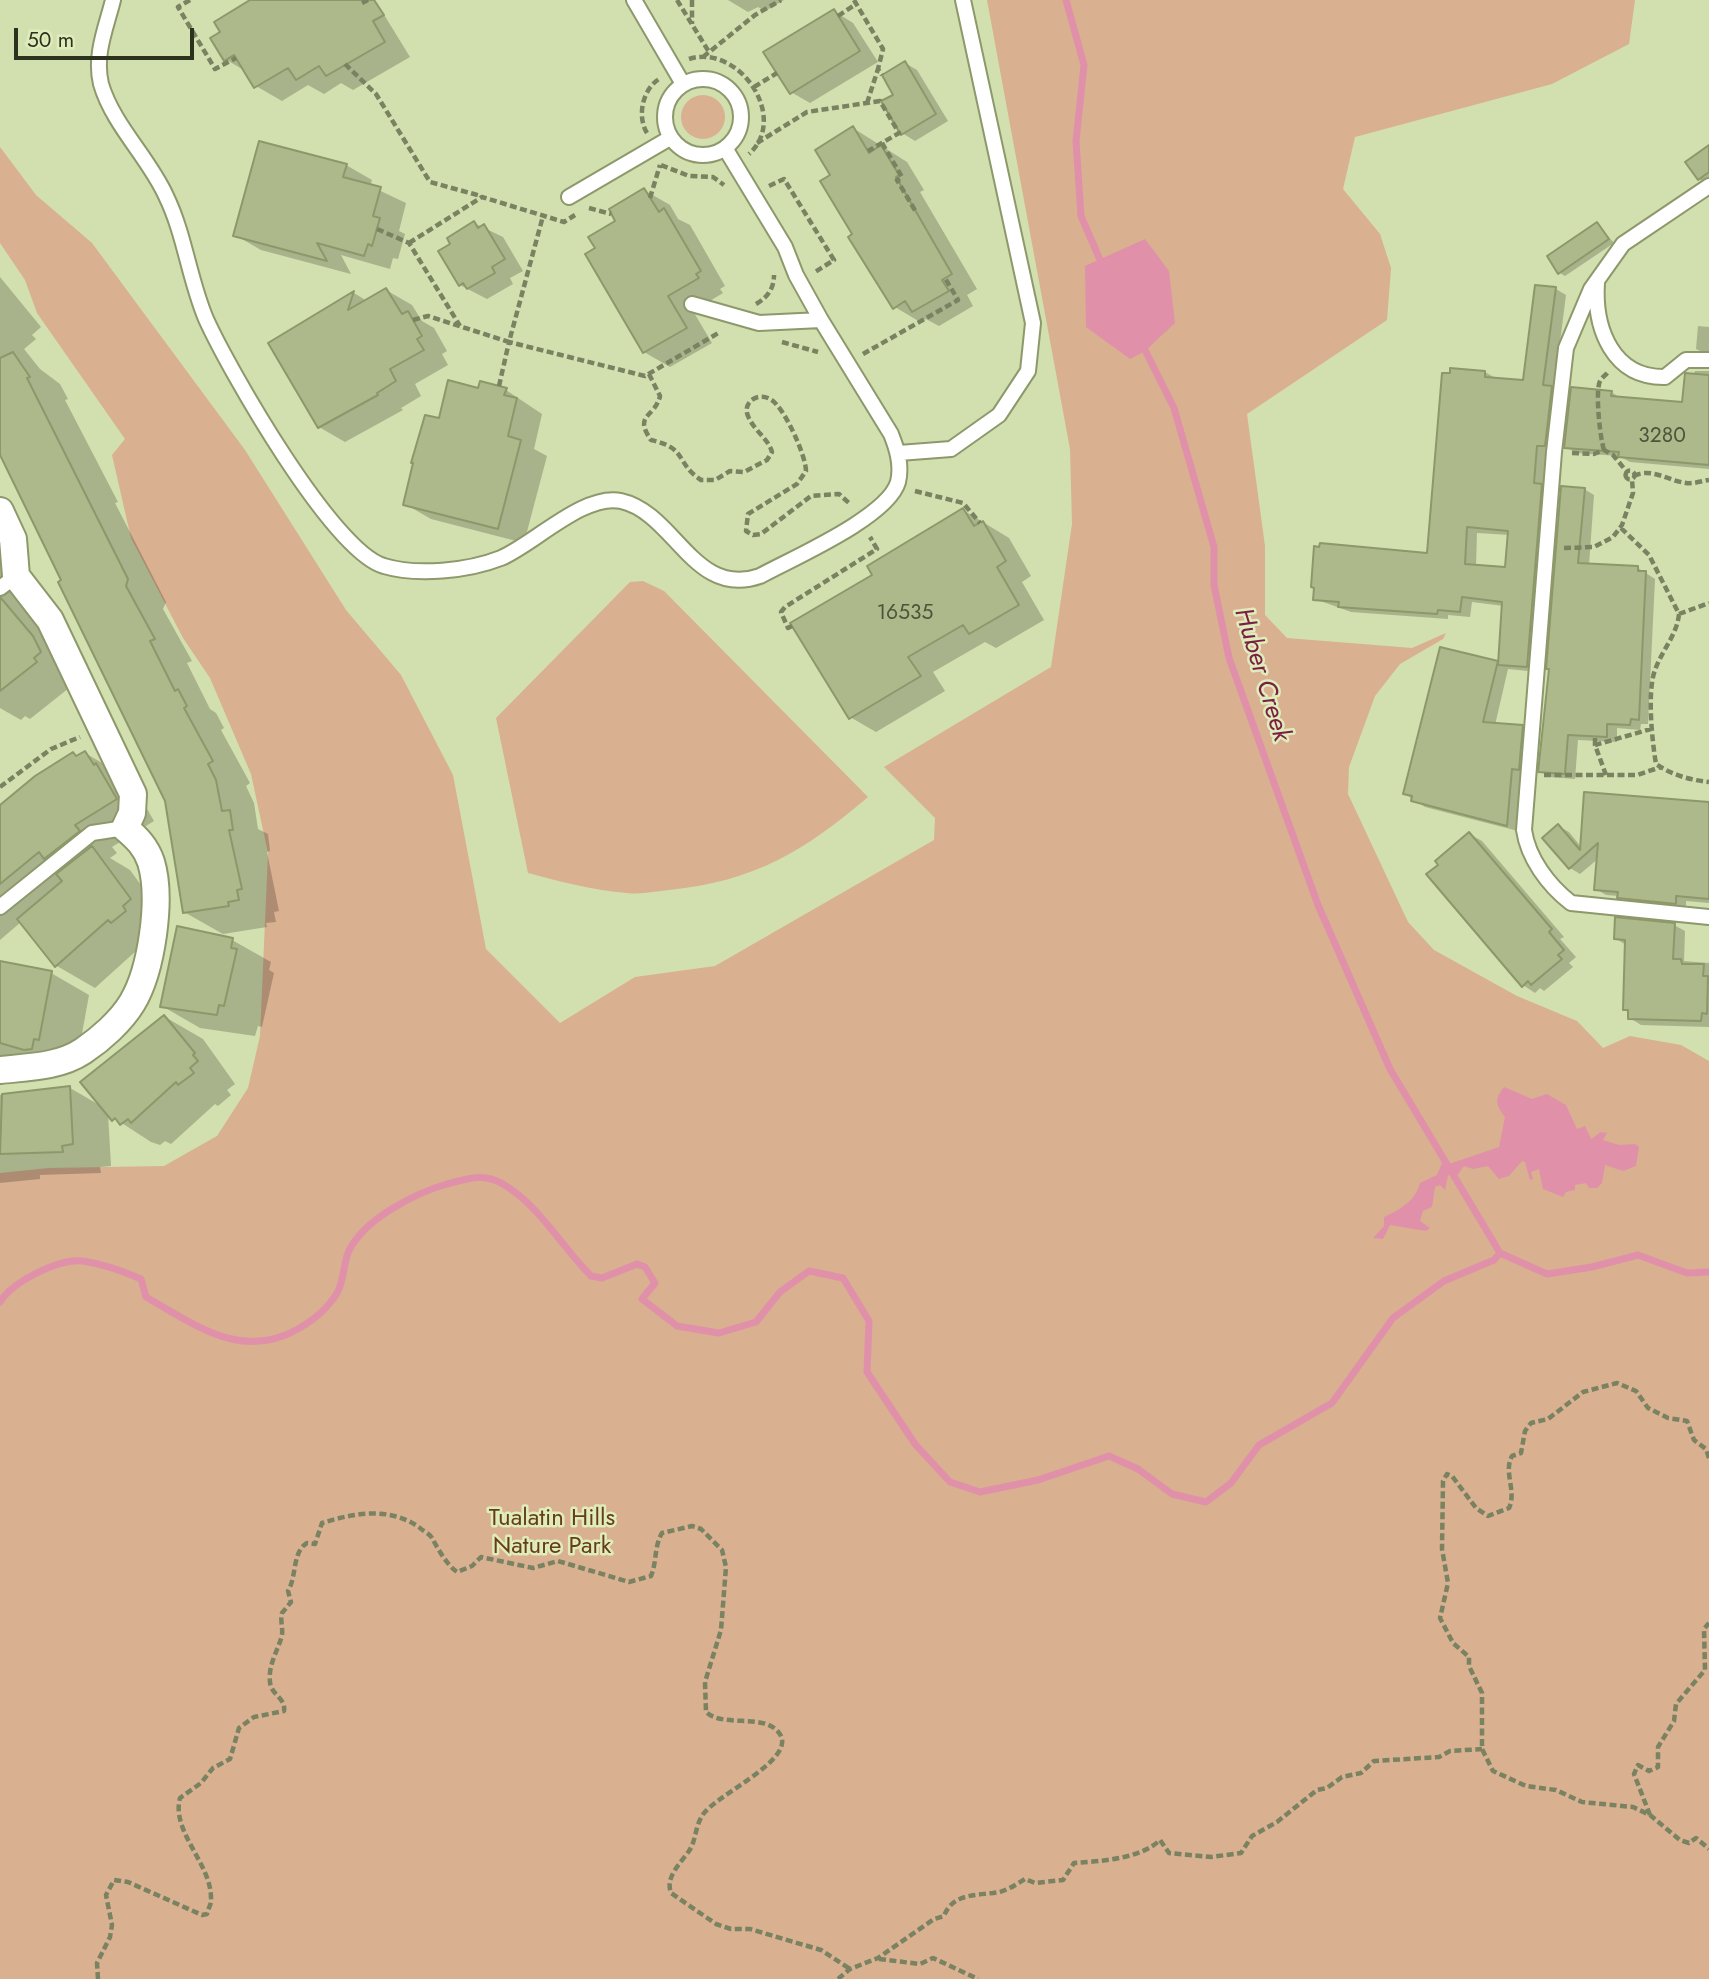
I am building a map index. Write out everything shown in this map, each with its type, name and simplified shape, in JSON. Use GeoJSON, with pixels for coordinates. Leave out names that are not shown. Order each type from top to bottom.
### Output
{"type":"FeatureCollection","features":[{"type":"Feature","properties":{"kind":"street"},"geometry":{"type":"LineString","coordinates":[[0,511],[13,539],[8,582],[43,607],[103,726],[133,794],[132,813],[125,828],[139,839],[151,862],[155,900],[144,973],[135,996],[122,1016],[82,1052],[48,1065],[0,1070]]}},
{"type":"Feature","properties":{"kind":"lane"},"geometry":{"type":"LineString","coordinates":[[113,0],[98,55],[102,87],[176,217],[192,280],[206,319],[229,365],[267,427],[339,530],[365,558],[382,566],[408,571],[481,563],[516,550],[589,506],[621,501],[646,515],[701,566],[724,579],[743,582],[760,576],[860,520],[890,498],[898,482],[899,453],[891,434],[821,320],[796,275],[785,247],[725,148]]}},
{"type":"Feature","properties":{"kind":"lane"},"geometry":{"type":"LineString","coordinates":[[634,0],[683,84]]}},
{"type":"Feature","properties":{"kind":"lane"},"geometry":{"type":"LineString","coordinates":[[899,453],[951,449],[999,415],[1028,371],[1033,323],[963,0]]}},
{"type":"Feature","properties":{"kind":"lane"},"geometry":{"type":"LineString","coordinates":[[699,79],[715,80],[735,96],[741,120],[736,136],[725,148],[709,155],[691,154],[670,138],[665,124],[665,108],[672,95],[683,84],[699,79]]}},
{"type":"Feature","properties":{"kind":"lane"},"geometry":{"type":"LineString","coordinates":[[569,197],[670,138]]}},
{"type":"Feature","properties":{"kind":"lane"},"geometry":{"type":"LineString","coordinates":[[1709,186],[1623,244],[1597,279],[1579,312],[1566,348],[1554,452],[1524,830],[1527,847],[1561,895],[1571,903],[1709,917]]}},
{"type":"Feature","properties":{"kind":"lane"},"geometry":{"type":"LineString","coordinates":[[1597,279],[1595,306],[1601,330],[1620,360],[1639,375],[1665,377],[1686,360],[1709,360]]}},
{"type":"Feature","properties":{"kind":"lane"},"geometry":{"type":"LineString","coordinates":[[692,304],[759,323],[821,320]]}},
{"type":"Feature","properties":{"kind":"lane"},"geometry":{"type":"LineString","coordinates":[[0,907],[92,834],[125,828]]}},
{"type":"Feature","properties":{"kind":"path"},"geometry":{"type":"LineString","coordinates":[[190,0],[178,7],[215,69],[236,58]]}},
{"type":"Feature","properties":{"kind":"path"},"geometry":{"type":"LineString","coordinates":[[362,4],[368,0]]}},
{"type":"Feature","properties":{"kind":"path"},"geometry":{"type":"LineString","coordinates":[[677,0],[713,59]]}},
{"type":"Feature","properties":{"kind":"path"},"geometry":{"type":"LineString","coordinates":[[692,0],[692,24]]}},
{"type":"Feature","properties":{"kind":"path"},"geometry":{"type":"LineString","coordinates":[[703,57],[755,15],[781,0]]}},
{"type":"Feature","properties":{"kind":"path"},"geometry":{"type":"LineString","coordinates":[[838,16],[855,2],[883,49],[867,103]]}},
{"type":"Feature","properties":{"kind":"path"},"geometry":{"type":"LineString","coordinates":[[671,169],[642,124],[642,107],[651,84],[675,71],[691,58],[703,57],[736,68],[754,88],[763,112],[763,127],[752,152],[752,163]]}},
{"type":"Feature","properties":{"kind":"path"},"geometry":{"type":"LineString","coordinates":[[345,64],[376,94],[430,182],[564,222],[600,201]]}},
{"type":"Feature","properties":{"kind":"path"},"geometry":{"type":"LineString","coordinates":[[878,69],[882,75]]}},
{"type":"Feature","properties":{"kind":"path"},"geometry":{"type":"LineString","coordinates":[[754,88],[777,73]]}},
{"type":"Feature","properties":{"kind":"path"},"geometry":{"type":"LineString","coordinates":[[756,144],[807,113],[880,101],[899,133],[868,151]]}},
{"type":"Feature","properties":{"kind":"path"},"geometry":{"type":"LineString","coordinates":[[882,143],[902,177],[897,180],[916,212]]}},
{"type":"Feature","properties":{"kind":"path"},"geometry":{"type":"LineString","coordinates":[[713,177],[752,152]]}},
{"type":"Feature","properties":{"kind":"path"},"geometry":{"type":"LineString","coordinates":[[660,165],[689,176],[713,177],[723,184],[729,194]]}},
{"type":"Feature","properties":{"kind":"path"},"geometry":{"type":"LineString","coordinates":[[648,172],[660,165]]}},
{"type":"Feature","properties":{"kind":"path"},"geometry":{"type":"LineString","coordinates":[[650,198],[660,165]]}},
{"type":"Feature","properties":{"kind":"path"},"geometry":{"type":"LineString","coordinates":[[760,180],[764,187],[784,179],[834,260],[814,272],[821,284]]}},
{"type":"Feature","properties":{"kind":"path"},"geometry":{"type":"LineString","coordinates":[[409,243],[482,197]]}},
{"type":"Feature","properties":{"kind":"path"},"geometry":{"type":"LineString","coordinates":[[588,208],[611,214]]}},
{"type":"Feature","properties":{"kind":"path"},"geometry":{"type":"LineString","coordinates":[[499,386],[544,216]]}},
{"type":"Feature","properties":{"kind":"path"},"geometry":{"type":"LineString","coordinates":[[377,229],[409,243],[461,327]]}},
{"type":"Feature","properties":{"kind":"path"},"geometry":{"type":"LineString","coordinates":[[749,307],[766,297],[773,287],[773,268]]}},
{"type":"Feature","properties":{"kind":"path"},"geometry":{"type":"LineString","coordinates":[[863,354],[958,300],[945,278]]}},
{"type":"Feature","properties":{"kind":"path"},"geometry":{"type":"LineString","coordinates":[[413,320],[428,316],[509,342],[639,376],[649,374],[722,330],[729,330]]}},
{"type":"Feature","properties":{"kind":"path"},"geometry":{"type":"LineString","coordinates":[[778,341],[824,355]]}},
{"type":"Feature","properties":{"kind":"path"},"geometry":{"type":"LineString","coordinates":[[856,342],[870,366]]}},
{"type":"Feature","properties":{"kind":"path"},"geometry":{"type":"LineString","coordinates":[[1604,450],[1598,418],[1600,381],[1620,360]]}},
{"type":"Feature","properties":{"kind":"path"},"geometry":{"type":"LineString","coordinates":[[649,374],[660,396],[643,422],[644,429],[652,440],[671,444],[677,449],[686,467],[701,480],[715,480],[730,471],[744,472],[767,460],[772,452],[769,443],[747,415],[747,407],[750,401],[758,397],[769,397],[779,406],[804,455],[806,471],[796,484],[748,514],[746,531],[752,535],[761,534],[811,496],[839,494],[850,505],[877,549],[785,607],[781,612],[788,628],[792,626]]}},
{"type":"Feature","properties":{"kind":"path"},"geometry":{"type":"LineString","coordinates":[[1554,452],[1594,454],[1604,450]]}},
{"type":"Feature","properties":{"kind":"path"},"geometry":{"type":"LineString","coordinates":[[1546,545],[1582,549],[1594,547],[1614,537],[1620,528],[1633,493],[1632,471],[1627,472],[1613,455],[1604,450]]}},
{"type":"Feature","properties":{"kind":"path"},"geometry":{"type":"LineString","coordinates":[[907,502],[917,464],[916,452]]}},
{"type":"Feature","properties":{"kind":"path"},"geometry":{"type":"LineString","coordinates":[[1633,478],[1639,474],[1661,475],[1685,483],[1709,480]]}},
{"type":"Feature","properties":{"kind":"path"},"geometry":{"type":"LineString","coordinates":[[912,490],[962,503],[980,523]]}},
{"type":"Feature","properties":{"kind":"path"},"geometry":{"type":"LineString","coordinates":[[850,505],[861,498]]}},
{"type":"Feature","properties":{"kind":"path"},"geometry":{"type":"LineString","coordinates":[[1620,528],[1650,555],[1679,614],[1673,634],[1653,674],[1651,729],[1656,764],[1689,780],[1709,782]]}},
{"type":"Feature","properties":{"kind":"path"},"geometry":{"type":"LineString","coordinates":[[868,534],[877,529]]}},
{"type":"Feature","properties":{"kind":"path"},"geometry":{"type":"LineString","coordinates":[[1679,614],[1709,603]]}},
{"type":"Feature","properties":{"kind":"path"},"geometry":{"type":"LineString","coordinates":[[0,787],[51,749],[103,726]]}},
{"type":"Feature","properties":{"kind":"path"},"geometry":{"type":"LineString","coordinates":[[1595,745],[1651,729]]}},
{"type":"Feature","properties":{"kind":"path"},"geometry":{"type":"LineString","coordinates":[[1595,738],[1606,775]]}},
{"type":"Feature","properties":{"kind":"path"},"geometry":{"type":"LineString","coordinates":[[1528,775],[1637,775],[1661,767]]}},
{"type":"Feature","properties":{"kind":"path"},"geometry":{"type":"LineString","coordinates":[[1709,1458],[1706,1449],[1694,1440],[1687,1422],[1668,1419],[1648,1408],[1628,1385],[1609,1383],[1593,1391],[1583,1392],[1548,1419],[1531,1423],[1525,1432],[1521,1453],[1512,1456],[1508,1464],[1512,1497],[1509,1508],[1488,1516],[1476,1508],[1452,1476],[1447,1474],[1443,1481],[1442,1549],[1448,1583],[1440,1618],[1453,1643],[1469,1657],[1469,1666],[1482,1693],[1482,1749],[1493,1771],[1526,1786],[1556,1790],[1582,1802],[1633,1807],[1650,1815],[1680,1840],[1689,1843],[1696,1838],[1709,1849]]}},
{"type":"Feature","properties":{"kind":"path"},"geometry":{"type":"LineString","coordinates":[[98,1979],[97,1963],[110,1937],[112,1926],[106,1895],[114,1880],[128,1882],[202,1915],[207,1914],[212,1899],[207,1875],[181,1821],[180,1797],[201,1783],[213,1768],[230,1759],[239,1728],[249,1719],[284,1711],[282,1701],[271,1687],[271,1661],[277,1654],[282,1634],[282,1613],[291,1602],[288,1591],[293,1582],[298,1553],[307,1543],[315,1544],[322,1523],[339,1515],[359,1512],[391,1515],[411,1521],[432,1537],[434,1545],[457,1572],[472,1566],[481,1557],[533,1568],[558,1561],[629,1582],[651,1576],[657,1562],[657,1541],[663,1533],[692,1526],[701,1529],[722,1550],[726,1567],[721,1630],[705,1682],[706,1712],[714,1717],[765,1724],[780,1734],[783,1743],[779,1753],[738,1788],[714,1801],[701,1816],[692,1848],[671,1877],[671,1893],[716,1924],[731,1929],[750,1928],[821,1950],[850,1969]]}},
{"type":"Feature","properties":{"kind":"path"},"geometry":{"type":"LineString","coordinates":[[1650,1815],[1634,1774],[1635,1768],[1638,1765],[1649,1771],[1658,1767],[1658,1747],[1674,1720],[1676,1703],[1705,1670],[1704,1629],[1709,1623]]}},
{"type":"Feature","properties":{"kind":"path"},"geometry":{"type":"LineString","coordinates":[[838,1979],[850,1969],[878,1958],[934,1919],[944,1916],[948,1907],[972,1893],[1002,1891],[1025,1879],[1035,1883],[1063,1880],[1074,1863],[1102,1861],[1151,1849],[1160,1840],[1169,1853],[1212,1857],[1241,1853],[1252,1836],[1277,1822],[1317,1790],[1327,1788],[1342,1777],[1362,1773],[1374,1761],[1439,1757],[1450,1751],[1482,1749]]}},
{"type":"Feature","properties":{"kind":"path"},"geometry":{"type":"LineString","coordinates":[[878,1958],[920,1964],[933,1958],[978,1979]]}},
{"type":"Feature","properties":{"kind":"green space","name":"Tualatin Hills Nature Park"},"geometry":{"type":"Polygon","coordinates":[[[987,0],[1635,0],[1629,44],[1552,84],[1355,137],[1343,189],[1380,234],[1391,268],[1387,320],[1247,414],[1265,546],[1265,615],[1287,638],[1412,648],[1446,633],[1443,639],[1400,664],[1375,696],[1349,767],[1348,794],[1408,922],[1434,950],[1517,996],[1577,1021],[1603,1048],[1630,1036],[1681,1045],[1709,1061],[1709,1979],[0,1979],[0,1173],[48,1168],[164,1166],[217,1136],[248,1088],[260,1036],[268,853],[251,774],[210,678],[183,638],[131,538],[112,455],[125,439],[37,313],[25,280],[0,243],[0,147],[36,195],[92,243],[245,450],[346,610],[401,675],[453,775],[486,949],[560,1023],[635,977],[715,966],[934,840],[935,818],[884,767],[1051,667],[1072,524],[1070,449],[987,0]]]}},
{"type":"Feature","properties":{"kind":"green space"},"geometry":{"type":"Polygon","coordinates":[[[703,95],[718,102],[725,117],[718,132],[703,139],[688,132],[681,117],[688,102],[703,95]]]}},
{"type":"Feature","properties":{"kind":"green space"},"geometry":{"type":"Polygon","coordinates":[[[643,581],[664,591],[868,797],[822,833],[776,861],[753,871],[700,886],[648,893],[614,892],[528,873],[496,718],[630,582],[643,581]]]}},
{"type":"Feature","properties":{"kind":"shaded area"},"geometry":{"type":"Polygon","coordinates":[[[1145,239],[1169,271],[1175,323],[1145,351],[1130,359],[1086,327],[1085,266],[1145,239]]]}},
{"type":"Feature","properties":{"kind":"shaded area"},"geometry":{"type":"Polygon","coordinates":[[[1504,1087],[1532,1099],[1547,1094],[1566,1105],[1577,1129],[1585,1126],[1591,1139],[1601,1132],[1607,1133],[1603,1140],[1619,1145],[1635,1144],[1639,1147],[1636,1166],[1623,1171],[1605,1165],[1602,1183],[1597,1188],[1589,1188],[1586,1183],[1575,1185],[1575,1190],[1566,1192],[1563,1197],[1543,1189],[1539,1169],[1531,1172],[1533,1179],[1530,1180],[1525,1162],[1522,1161],[1509,1176],[1499,1179],[1488,1166],[1473,1169],[1464,1166],[1456,1177],[1448,1175],[1445,1190],[1440,1185],[1435,1187],[1432,1207],[1423,1211],[1420,1221],[1430,1228],[1426,1231],[1390,1225],[1383,1239],[1373,1238],[1384,1226],[1384,1217],[1406,1204],[1420,1183],[1437,1175],[1442,1163],[1449,1164],[1499,1147],[1505,1117],[1498,1105],[1498,1099],[1504,1087]]]}},
{"type":"Feature","properties":{"kind":"building"},"geometry":{"type":"Polygon","coordinates":[[[250,0],[374,0],[384,15],[373,21],[385,42],[326,76],[319,66],[296,80],[288,68],[254,88],[234,55],[224,61],[210,38],[220,32],[214,22],[250,0]]]}},
{"type":"Feature","properties":{"kind":"building"},"geometry":{"type":"Polygon","coordinates":[[[834,9],[860,51],[790,94],[763,52],[834,9]]]}},
{"type":"Feature","properties":{"kind":"building"},"geometry":{"type":"Polygon","coordinates":[[[905,61],[936,114],[901,135],[881,101],[893,95],[882,75],[905,61]]]}},
{"type":"Feature","properties":{"kind":"building"},"geometry":{"type":"Polygon","coordinates":[[[853,126],[869,153],[881,145],[899,175],[896,177],[952,274],[942,280],[949,291],[912,312],[905,301],[893,309],[848,237],[852,234],[820,181],[830,175],[815,150],[853,126]]]}},
{"type":"Feature","properties":{"kind":"building"},"geometry":{"type":"Polygon","coordinates":[[[259,141],[347,164],[343,177],[381,187],[373,216],[380,218],[372,246],[368,244],[364,256],[317,243],[327,261],[233,236],[259,141]]]}},
{"type":"Feature","properties":{"kind":"building"},"geometry":{"type":"Polygon","coordinates":[[[1709,145],[1709,172],[1698,180],[1685,162],[1709,145]]]}},
{"type":"Feature","properties":{"kind":"building"},"geometry":{"type":"Polygon","coordinates":[[[644,188],[659,212],[664,208],[701,271],[696,274],[699,278],[668,296],[687,328],[643,353],[585,254],[595,248],[588,237],[615,221],[609,209],[644,188]]]}},
{"type":"Feature","properties":{"kind":"building"},"geometry":{"type":"Polygon","coordinates":[[[474,221],[478,228],[484,224],[505,259],[492,267],[495,273],[467,289],[463,283],[459,286],[438,251],[450,244],[447,238],[474,221]]]}},
{"type":"Feature","properties":{"kind":"building"},"geometry":{"type":"Polygon","coordinates":[[[1597,222],[1609,239],[1558,274],[1547,256],[1597,222]]]}},
{"type":"Feature","properties":{"kind":"building"},"geometry":{"type":"Polygon","coordinates":[[[1535,285],[1556,287],[1543,385],[1552,386],[1545,446],[1537,446],[1534,483],[1542,484],[1527,667],[1498,665],[1502,602],[1462,597],[1460,612],[1438,610],[1437,614],[1338,607],[1339,602],[1313,600],[1314,588],[1311,587],[1314,546],[1319,547],[1320,543],[1427,553],[1442,373],[1450,373],[1450,368],[1485,371],[1485,377],[1523,380],[1535,285]],[[1467,527],[1465,564],[1505,567],[1508,531],[1467,527]]]}},
{"type":"Feature","properties":{"kind":"building"},"geometry":{"type":"Polygon","coordinates":[[[386,288],[402,314],[408,311],[422,336],[417,339],[424,350],[390,369],[396,381],[377,393],[378,395],[318,428],[268,343],[354,291],[348,310],[386,288]]]}},
{"type":"Feature","properties":{"kind":"building"},"geometry":{"type":"Polygon","coordinates":[[[13,352],[30,377],[27,378],[128,579],[126,586],[155,639],[150,641],[175,691],[178,689],[187,706],[184,708],[213,761],[208,764],[216,780],[222,811],[230,810],[233,830],[229,830],[242,889],[237,890],[239,900],[228,902],[229,906],[183,913],[165,801],[58,582],[61,580],[0,455],[0,358],[13,352]]]}},
{"type":"Feature","properties":{"kind":"building"},"geometry":{"type":"Polygon","coordinates":[[[1685,373],[1709,375],[1709,465],[1618,457],[1619,452],[1564,448],[1571,387],[1612,391],[1611,396],[1682,402],[1685,373]]]}},
{"type":"Feature","properties":{"kind":"building"},"geometry":{"type":"Polygon","coordinates":[[[448,380],[478,388],[480,381],[507,388],[504,395],[517,398],[508,436],[521,440],[498,529],[403,505],[411,463],[425,415],[439,418],[448,380]]]}},
{"type":"Feature","properties":{"kind":"building"},"geometry":{"type":"Polygon","coordinates":[[[1561,486],[1585,488],[1578,563],[1638,566],[1638,571],[1646,571],[1639,720],[1631,719],[1630,725],[1607,724],[1607,737],[1568,735],[1565,774],[1538,772],[1549,669],[1546,669],[1561,486]]]}},
{"type":"Feature","properties":{"kind":"building"},"geometry":{"type":"Polygon","coordinates":[[[963,508],[974,526],[983,521],[1006,561],[997,567],[1019,605],[969,634],[963,625],[908,657],[921,676],[849,719],[790,623],[872,575],[867,566],[963,508]]]}},
{"type":"Feature","properties":{"kind":"building"},"geometry":{"type":"Polygon","coordinates":[[[0,597],[33,636],[41,652],[34,658],[37,662],[0,691],[0,597]]]}},
{"type":"Feature","properties":{"kind":"building"},"geometry":{"type":"Polygon","coordinates":[[[1440,647],[1498,661],[1483,722],[1523,725],[1519,770],[1512,769],[1507,826],[1411,801],[1412,796],[1403,794],[1440,647]]]}},
{"type":"Feature","properties":{"kind":"building"},"geometry":{"type":"Polygon","coordinates":[[[85,751],[94,765],[96,763],[117,799],[75,825],[80,831],[44,859],[39,852],[0,884],[0,805],[35,776],[73,752],[76,756],[85,751]]]}},
{"type":"Feature","properties":{"kind":"building"},"geometry":{"type":"Polygon","coordinates":[[[1584,792],[1709,802],[1709,899],[1676,896],[1676,904],[1617,898],[1618,892],[1594,890],[1598,843],[1569,869],[1542,838],[1558,824],[1580,850],[1584,792]]]}},
{"type":"Feature","properties":{"kind":"building"},"geometry":{"type":"Polygon","coordinates":[[[1469,832],[1552,929],[1549,932],[1564,950],[1558,955],[1562,959],[1531,985],[1528,981],[1522,987],[1426,874],[1438,865],[1435,861],[1469,832]]]}},
{"type":"Feature","properties":{"kind":"building"},"geometry":{"type":"Polygon","coordinates":[[[92,846],[131,899],[123,906],[126,911],[111,923],[108,920],[55,967],[17,919],[62,881],[56,874],[92,846]]]}},
{"type":"Feature","properties":{"kind":"building"},"geometry":{"type":"Polygon","coordinates":[[[1615,917],[1675,923],[1673,959],[1681,959],[1682,964],[1704,964],[1703,976],[1708,976],[1707,1014],[1702,1013],[1701,1021],[1628,1019],[1628,1010],[1623,1010],[1625,940],[1614,939],[1615,917]]]}},
{"type":"Feature","properties":{"kind":"building"},"geometry":{"type":"Polygon","coordinates":[[[177,926],[233,938],[231,948],[237,949],[224,1006],[219,1005],[217,1015],[160,1007],[177,926]]]}},
{"type":"Feature","properties":{"kind":"building"},"geometry":{"type":"Polygon","coordinates":[[[0,961],[52,971],[39,1040],[34,1039],[32,1049],[24,1050],[0,1043],[0,961]]]}},
{"type":"Feature","properties":{"kind":"building"},"geometry":{"type":"Polygon","coordinates":[[[164,1015],[195,1053],[193,1055],[198,1061],[190,1068],[194,1073],[178,1085],[176,1082],[131,1123],[128,1119],[120,1125],[115,1118],[112,1121],[80,1082],[164,1015]]]}},
{"type":"Feature","properties":{"kind":"building"},"geometry":{"type":"Polygon","coordinates":[[[70,1086],[73,1144],[62,1146],[63,1152],[0,1154],[2,1094],[70,1086]]]}},
{"type":"Feature","properties":{"kind":"waterway","name":"Huber Creek"},"geometry":{"type":"LineString","coordinates":[[1066,0],[1084,65],[1076,141],[1081,216],[1104,269]]}},
{"type":"Feature","properties":{"kind":"waterway","name":"Huber Creek"},"geometry":{"type":"LineString","coordinates":[[1141,342],[1174,408],[1214,547],[1214,585],[1229,658],[1318,905],[1390,1069],[1500,1253]]}},
{"type":"Feature","properties":{"kind":"waterway"},"geometry":{"type":"LineString","coordinates":[[0,1302],[25,1279],[49,1267],[83,1261],[113,1268],[141,1279],[146,1297],[219,1336],[258,1341],[277,1338],[303,1326],[329,1304],[339,1288],[348,1253],[355,1241],[377,1219],[405,1201],[434,1188],[468,1179],[489,1178],[503,1184],[528,1203],[591,1276],[602,1278],[637,1264],[645,1267],[655,1283],[642,1299],[677,1326],[719,1333],[756,1322],[780,1292],[809,1271],[843,1278],[869,1321],[867,1372],[915,1444],[950,1482],[980,1492],[1038,1480],[1109,1456],[1138,1469],[1172,1494],[1206,1502],[1231,1483],[1259,1445],[1332,1403],[1393,1318],[1444,1281],[1494,1260],[1500,1253]]}},
{"type":"Feature","properties":{"kind":"waterway"},"geometry":{"type":"LineString","coordinates":[[1500,1253],[1547,1274],[1592,1267],[1638,1255],[1687,1273],[1709,1272]]}}]}
